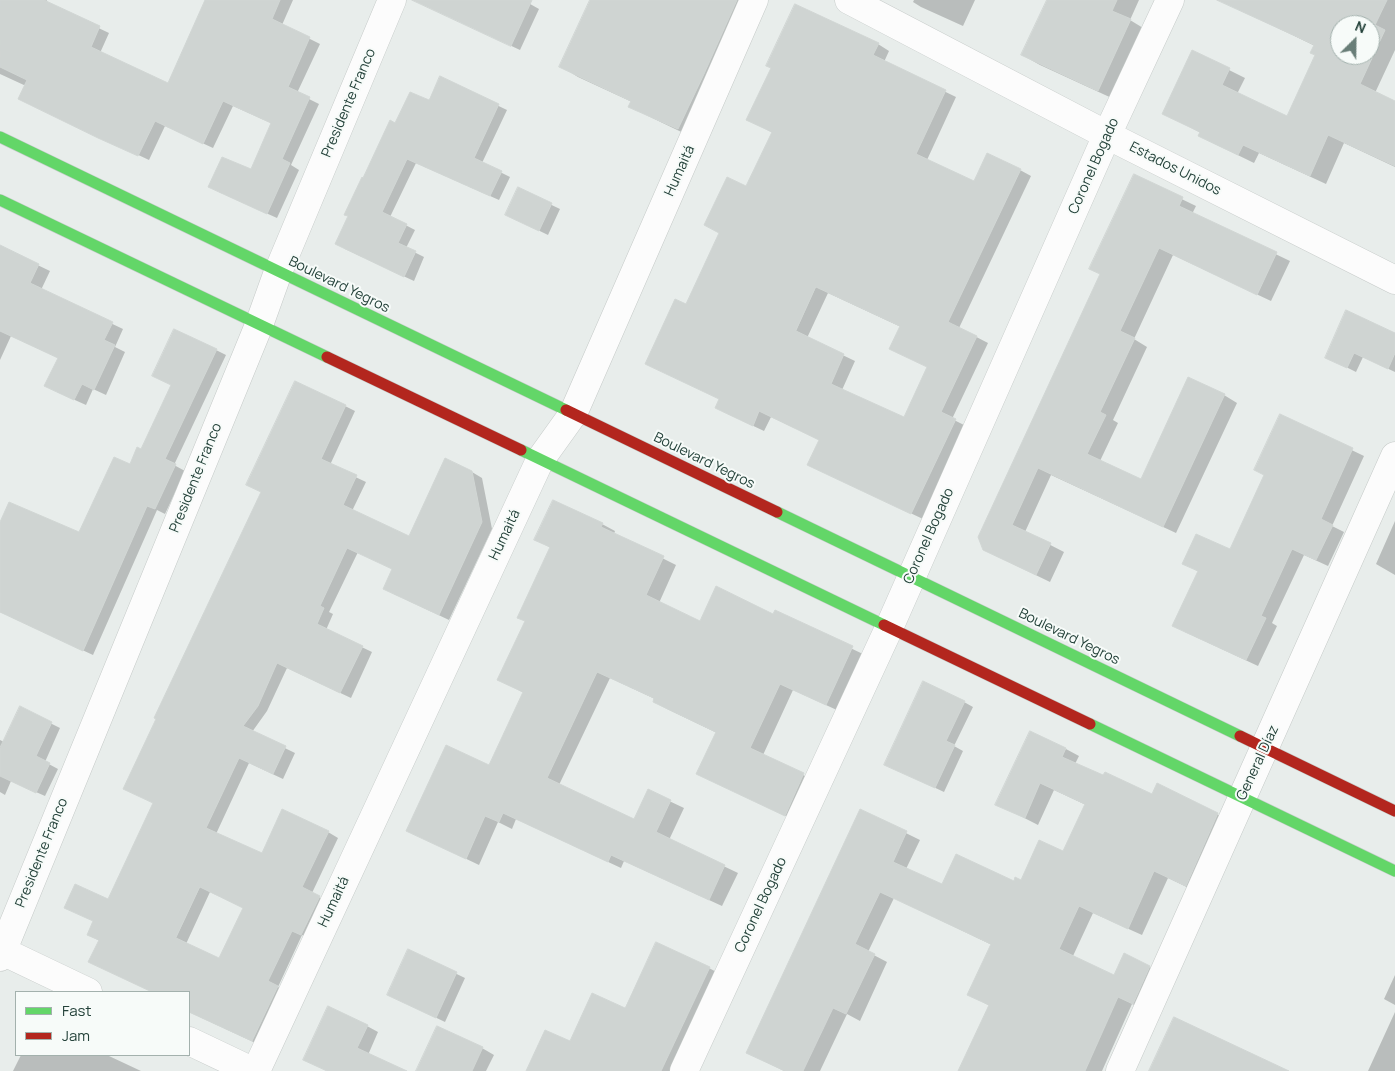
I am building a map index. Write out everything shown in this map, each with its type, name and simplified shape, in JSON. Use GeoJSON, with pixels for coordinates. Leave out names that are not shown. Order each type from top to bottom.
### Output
{"type":"FeatureCollection","features":[{"type":"Feature","properties":{"kind":"main road","name":"Boulevard Yegros"},"geometry":{"type":"LineString","coordinates":[[0,137],[1395,811]]}},
{"type":"Feature","properties":{"kind":"main road"},"geometry":{"type":"LineString","coordinates":[[0,200],[1395,871]]}},
{"type":"Feature","properties":{"kind":"street","name":"Presidente Franco"},"geometry":{"type":"LineString","coordinates":[[1,953],[278,272],[392,0]]}},
{"type":"Feature","properties":{"kind":"street","name":"Humaitá"},"geometry":{"type":"LineString","coordinates":[[254,1071],[540,460],[573,414],[754,0]]}},
{"type":"Feature","properties":{"kind":"street","name":"Estados Unidos"},"geometry":{"type":"LineString","coordinates":[[849,0],[1108,135],[1395,280]]}},
{"type":"Feature","properties":{"kind":"street","name":"Coronel Bogado"},"geometry":{"type":"LineString","coordinates":[[684,1071],[889,628],[1170,0]]}},
{"type":"Feature","properties":{"kind":"street","name":"General Díaz"},"geometry":{"type":"LineString","coordinates":[[1120,1071],[1395,456]]}},
{"type":"Feature","properties":{"kind":"street"},"geometry":{"type":"LineString","coordinates":[[1,953],[86,991]]}},
{"type":"Feature","properties":{"kind":"street"},"geometry":{"type":"LineString","coordinates":[[190,1040],[254,1071]]}},
{"type":"Feature","properties":{"kind":"building"},"geometry":{"type":"Polygon","coordinates":[[[0,0],[44,0],[100,26],[91,47],[168,83],[205,0],[280,0],[272,19],[310,37],[288,87],[310,97],[282,159],[290,163],[267,214],[208,187],[222,157],[251,169],[271,123],[223,101],[203,144],[155,121],[138,156],[98,138],[18,99],[27,80],[0,67],[0,0]]]}},
{"type":"Feature","properties":{"kind":"building"},"geometry":{"type":"Polygon","coordinates":[[[412,0],[532,0],[511,46],[412,0]]]}},
{"type":"Feature","properties":{"kind":"building"},"geometry":{"type":"Polygon","coordinates":[[[590,0],[737,0],[678,129],[628,107],[631,101],[559,67],[590,0]]]}},
{"type":"Feature","properties":{"kind":"building"},"geometry":{"type":"Polygon","coordinates":[[[1047,0],[1117,0],[1112,11],[1131,19],[1098,91],[1021,55],[1047,0]]]}},
{"type":"Feature","properties":{"kind":"building"},"geometry":{"type":"Polygon","coordinates":[[[1217,0],[1387,0],[1380,15],[1330,15],[1330,65],[1369,65],[1360,84],[1395,101],[1395,166],[1328,135],[1310,176],[1243,145],[1238,155],[1198,136],[1200,132],[1162,114],[1192,50],[1230,68],[1222,85],[1287,116],[1315,55],[1310,53],[1314,45],[1217,0]]]}},
{"type":"Feature","properties":{"kind":"building"},"geometry":{"type":"Polygon","coordinates":[[[795,4],[879,43],[873,55],[946,90],[916,154],[974,181],[987,153],[1021,169],[948,322],[977,336],[941,412],[956,419],[911,514],[807,465],[819,440],[759,411],[753,426],[715,408],[719,399],[645,364],[675,299],[686,304],[719,233],[704,225],[727,177],[746,186],[772,132],[746,120],[771,68],[766,66],[795,4]],[[816,287],[796,331],[844,354],[831,384],[904,417],[927,367],[889,349],[900,326],[816,287]]]}},
{"type":"Feature","properties":{"kind":"building"},"geometry":{"type":"Polygon","coordinates":[[[1380,28],[1385,30],[1380,41],[1380,28]]]}},
{"type":"Feature","properties":{"kind":"building"},"geometry":{"type":"Polygon","coordinates":[[[440,76],[499,104],[474,158],[502,171],[490,196],[407,159],[382,212],[407,224],[398,243],[416,251],[404,277],[335,244],[348,216],[344,215],[390,120],[395,123],[410,92],[429,100],[440,76]]]}},
{"type":"Feature","properties":{"kind":"building"},"geometry":{"type":"Polygon","coordinates":[[[1134,174],[1183,197],[1179,206],[1277,252],[1257,295],[1159,248],[1120,331],[1135,338],[1100,412],[1106,415],[1087,454],[1141,479],[1188,377],[1225,394],[1163,527],[1038,468],[1012,525],[1051,543],[1036,575],[983,550],[978,537],[1100,274],[1089,269],[1134,174]]]}},
{"type":"Feature","properties":{"kind":"building"},"geometry":{"type":"Polygon","coordinates":[[[518,187],[552,203],[539,231],[505,215],[518,187]]]}},
{"type":"Feature","properties":{"kind":"building"},"geometry":{"type":"Polygon","coordinates":[[[0,245],[39,264],[30,283],[113,322],[104,340],[115,345],[94,390],[82,384],[74,400],[44,386],[58,358],[0,331],[0,245]]]}},
{"type":"Feature","properties":{"kind":"building"},"geometry":{"type":"Polygon","coordinates":[[[1346,310],[1395,333],[1395,353],[1388,369],[1354,353],[1347,368],[1325,358],[1346,310]]]}},
{"type":"Feature","properties":{"kind":"building"},"geometry":{"type":"Polygon","coordinates":[[[174,329],[217,349],[165,459],[176,464],[155,509],[147,506],[83,651],[0,612],[0,522],[9,502],[79,532],[114,457],[130,464],[137,447],[141,449],[171,385],[152,376],[174,329]]]}},
{"type":"Feature","properties":{"kind":"building"},"geometry":{"type":"Polygon","coordinates":[[[295,381],[346,405],[321,459],[357,475],[343,505],[409,536],[445,458],[472,471],[482,522],[439,615],[383,589],[392,569],[347,548],[320,606],[324,608],[317,624],[363,646],[340,693],[277,663],[258,706],[243,726],[286,746],[273,774],[239,758],[206,828],[262,853],[282,809],[329,831],[302,887],[320,896],[301,935],[292,931],[268,981],[278,986],[252,1041],[190,1012],[190,991],[150,991],[88,962],[99,940],[87,935],[93,921],[64,908],[75,884],[108,899],[153,803],[123,789],[156,719],[154,718],[261,492],[246,485],[295,381]],[[200,887],[176,938],[219,958],[243,908],[200,887]]]}},
{"type":"Feature","properties":{"kind":"building"},"geometry":{"type":"Polygon","coordinates":[[[1280,414],[1353,448],[1321,519],[1333,525],[1316,560],[1292,549],[1261,616],[1266,618],[1246,660],[1172,626],[1198,571],[1182,564],[1196,534],[1230,549],[1264,475],[1254,470],[1280,414]]]}},
{"type":"Feature","properties":{"kind":"building"},"geometry":{"type":"Polygon","coordinates":[[[553,500],[603,523],[601,527],[664,556],[646,595],[700,621],[716,586],[773,614],[775,610],[853,646],[826,705],[780,684],[750,748],[804,773],[785,816],[696,774],[716,732],[653,702],[654,698],[597,672],[547,778],[634,819],[648,789],[671,800],[656,832],[725,865],[709,900],[611,855],[608,862],[503,813],[499,822],[485,816],[466,859],[406,831],[446,745],[489,765],[523,692],[497,680],[525,621],[517,618],[550,547],[534,540],[553,500]]]}},
{"type":"Feature","properties":{"kind":"building"},"geometry":{"type":"Polygon","coordinates":[[[923,681],[965,701],[946,741],[955,745],[935,788],[884,765],[923,681]]]}},
{"type":"Feature","properties":{"kind":"building"},"geometry":{"type":"Polygon","coordinates":[[[20,706],[52,722],[36,756],[50,763],[36,793],[0,776],[0,748],[20,706]]]}},
{"type":"Feature","properties":{"kind":"building"},"geometry":{"type":"Polygon","coordinates":[[[1030,731],[1066,748],[1062,757],[1103,775],[1105,772],[1152,794],[1157,783],[1218,813],[1186,886],[1154,871],[1128,929],[1079,906],[1059,949],[1114,975],[1124,953],[1150,966],[1133,1004],[1118,997],[1085,1071],[958,1071],[989,1005],[967,995],[991,944],[880,892],[855,944],[875,954],[846,1014],[833,1008],[803,1071],[785,1071],[746,1053],[860,809],[907,831],[893,862],[942,884],[956,854],[1014,881],[1015,877],[1021,880],[1039,840],[1063,851],[1085,804],[1040,783],[1025,818],[995,805],[1030,731]]]}},
{"type":"Feature","properties":{"kind":"building"},"geometry":{"type":"Polygon","coordinates":[[[656,942],[710,967],[661,1071],[526,1071],[545,1030],[570,1041],[592,993],[625,1008],[656,942]]]}},
{"type":"Feature","properties":{"kind":"building"},"geometry":{"type":"Polygon","coordinates":[[[408,949],[457,972],[436,1018],[387,995],[408,949]]]}},
{"type":"Feature","properties":{"kind":"building"},"geometry":{"type":"Polygon","coordinates":[[[328,1006],[368,1025],[357,1048],[407,1071],[327,1071],[303,1060],[328,1006]]]}},
{"type":"Feature","properties":{"kind":"building"},"geometry":{"type":"Polygon","coordinates":[[[1174,1017],[1289,1071],[1149,1071],[1174,1017]]]}},
{"type":"Feature","properties":{"kind":"building"},"geometry":{"type":"Polygon","coordinates":[[[437,1026],[483,1047],[472,1071],[416,1071],[437,1026]]]}},
{"type":"Feature","properties":{"kind":"traffic: fast"},"geometry":{"type":"LineString","coordinates":[[0,137],[566,410]]}},
{"type":"Feature","properties":{"kind":"traffic: fast"},"geometry":{"type":"LineString","coordinates":[[0,200],[327,357]]}},
{"type":"Feature","properties":{"kind":"traffic: fast"},"geometry":{"type":"LineString","coordinates":[[521,450],[884,625]]}},
{"type":"Feature","properties":{"kind":"traffic: fast"},"geometry":{"type":"LineString","coordinates":[[777,512],[1240,736]]}},
{"type":"Feature","properties":{"kind":"traffic: fast"},"geometry":{"type":"LineString","coordinates":[[1090,724],[1395,871]]}},
{"type":"Feature","properties":{"kind":"traffic: jam"},"geometry":{"type":"LineString","coordinates":[[327,357],[521,450]]}},
{"type":"Feature","properties":{"kind":"traffic: jam"},"geometry":{"type":"LineString","coordinates":[[566,410],[777,512]]}},
{"type":"Feature","properties":{"kind":"traffic: jam"},"geometry":{"type":"LineString","coordinates":[[884,625],[1090,724]]}},
{"type":"Feature","properties":{"kind":"traffic: jam"},"geometry":{"type":"LineString","coordinates":[[1240,736],[1395,811]]}}]}
